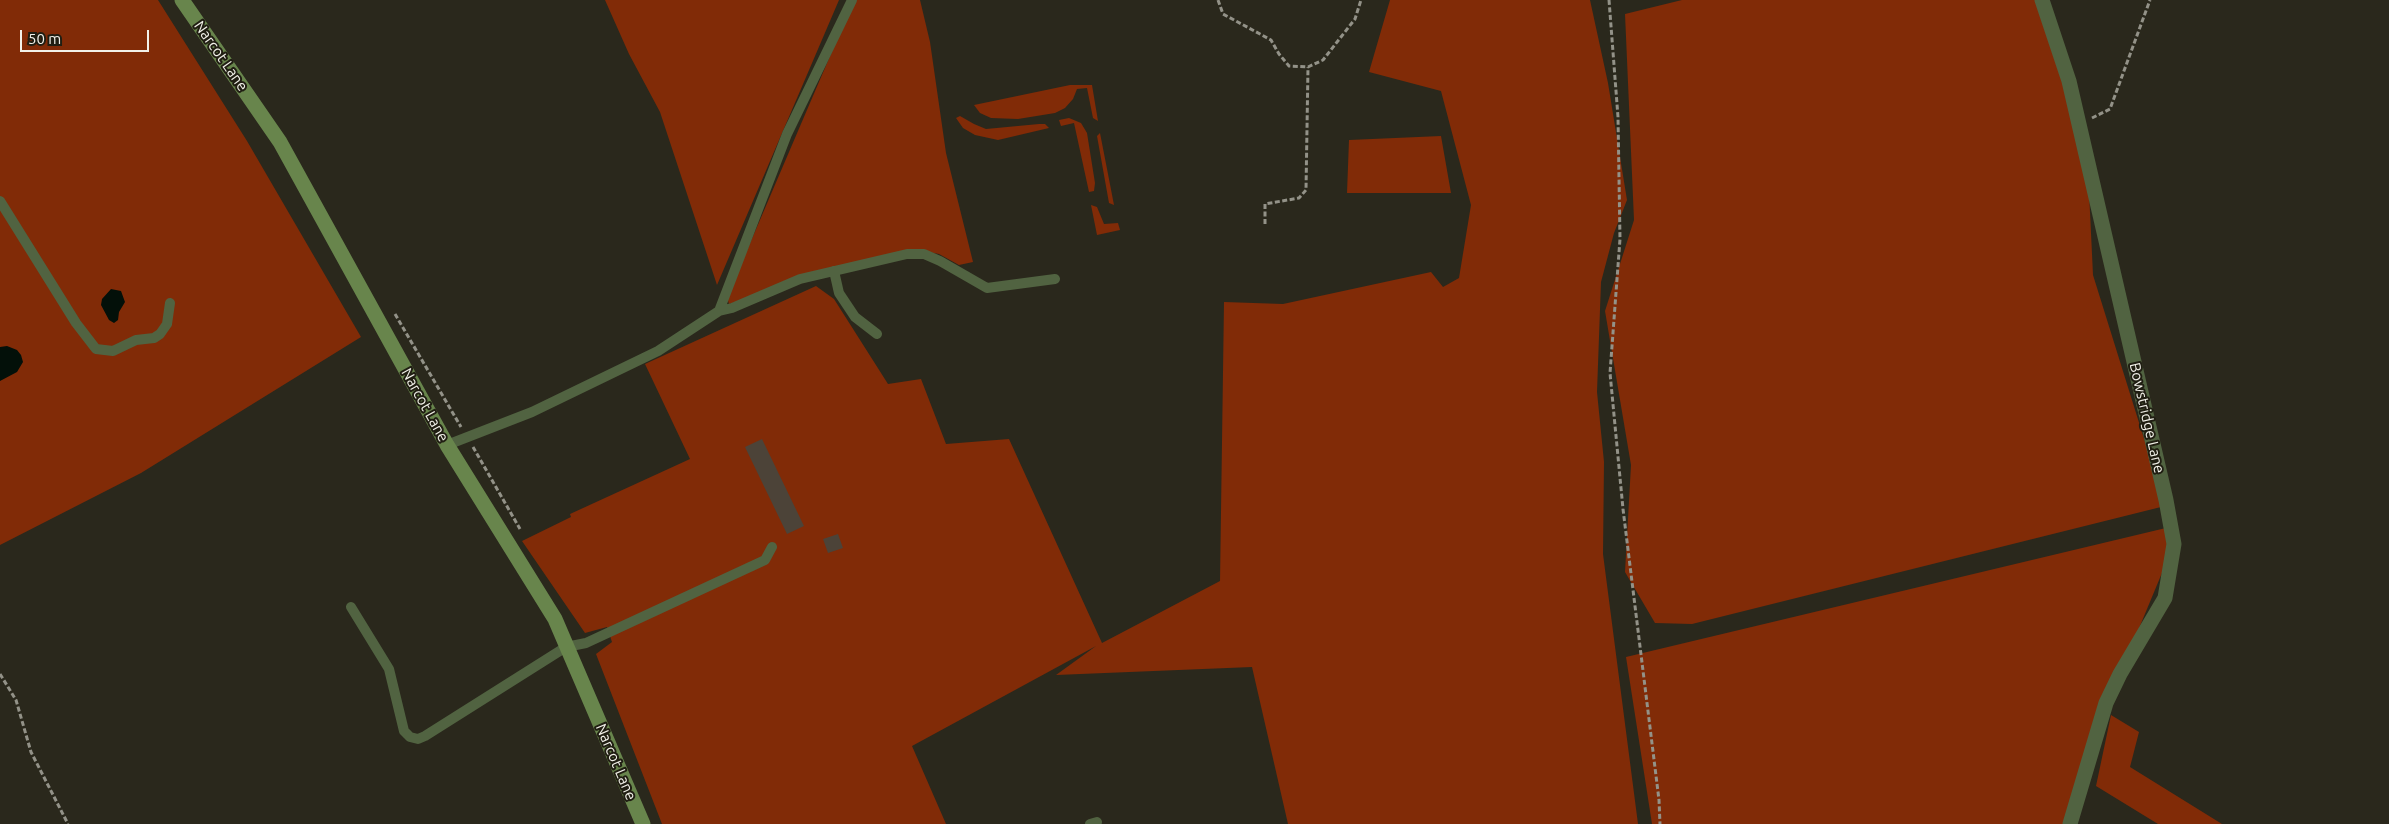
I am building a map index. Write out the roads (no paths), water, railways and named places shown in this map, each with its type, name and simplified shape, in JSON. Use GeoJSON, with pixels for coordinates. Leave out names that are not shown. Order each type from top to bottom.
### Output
{"type":"FeatureCollection","features":[{"type":"Feature","properties":{"kind":"street","name":"Narcot Lane"},"geometry":{"type":"LineString","coordinates":[[182,0],[280,142],[447,445],[555,619],[643,824]]}},
{"type":"Feature","properties":{"kind":"street","name":"Bowstridge Lane"},"geometry":{"type":"LineString","coordinates":[[2042,0],[2069,81],[2166,500],[2174,544],[2165,598],[2120,674],[2106,703],[2070,824]]}},
{"type":"Feature","properties":{"kind":"lane"},"geometry":{"type":"LineString","coordinates":[[719,312],[787,134],[852,0]]}},
{"type":"Feature","properties":{"kind":"lane"},"geometry":{"type":"LineString","coordinates":[[0,201],[76,323],[96,349],[112,351],[136,340],[154,338],[160,334],[167,324],[170,304]]}},
{"type":"Feature","properties":{"kind":"lane"},"geometry":{"type":"LineString","coordinates":[[447,445],[532,412],[658,351],[719,312],[800,279],[907,254],[924,254],[940,261],[986,288],[1055,279]]}},
{"type":"Feature","properties":{"kind":"lane"},"geometry":{"type":"LineString","coordinates":[[834,271],[839,292],[854,317],[877,334]]}},
{"type":"Feature","properties":{"kind":"lane"},"geometry":{"type":"LineString","coordinates":[[351,607],[389,669],[394,682],[403,728],[406,734],[414,738],[425,736],[566,647],[586,644],[765,560],[772,547]]}}]}
